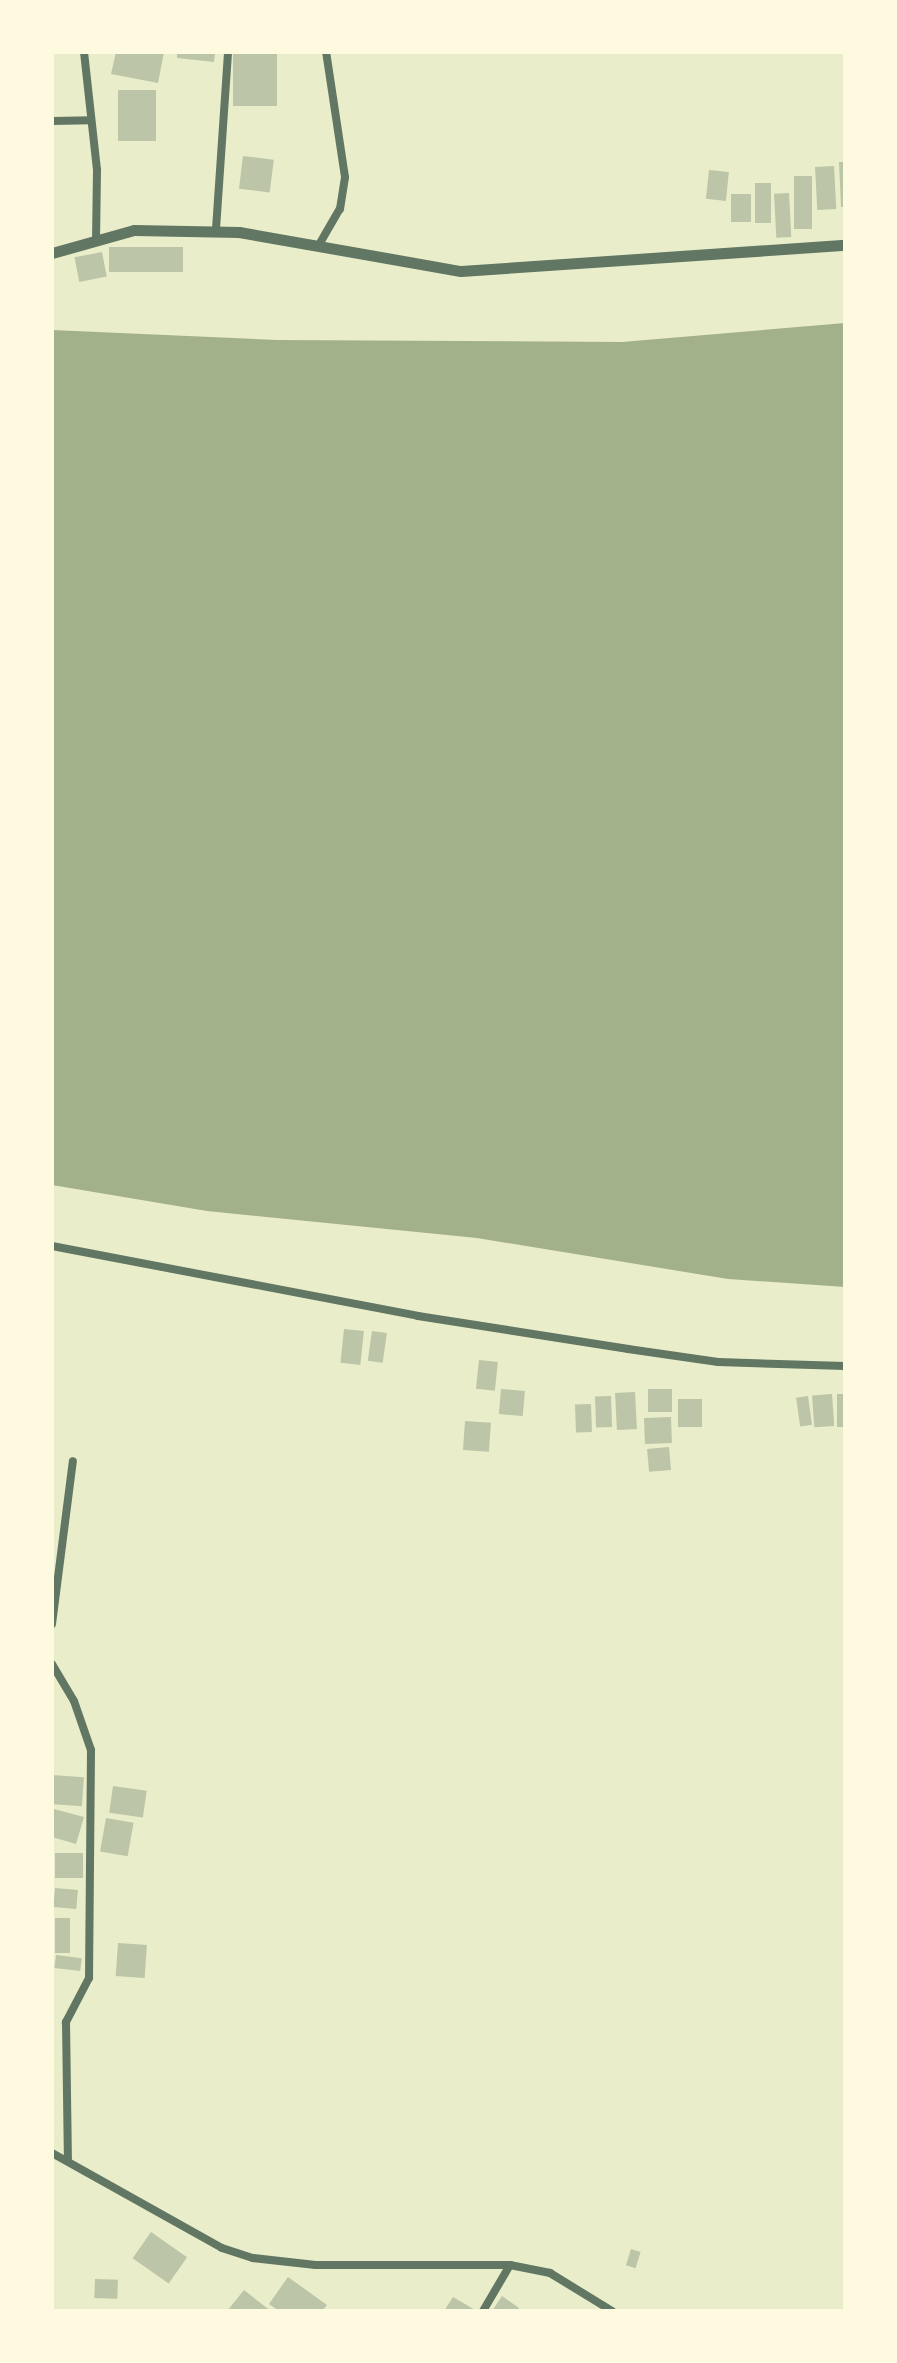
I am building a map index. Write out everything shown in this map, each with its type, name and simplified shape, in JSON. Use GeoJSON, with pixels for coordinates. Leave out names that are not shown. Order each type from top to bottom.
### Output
{"type":"FeatureCollection","features":[{"type":"Feature","properties":{"kind":"street"},"geometry":{"type":"LineString","coordinates":[[84,52],[91,120],[96,239]]}},
{"type":"Feature","properties":{"kind":"street"},"geometry":{"type":"LineString","coordinates":[[216,229],[228,52]]}},
{"type":"Feature","properties":{"kind":"street"},"geometry":{"type":"LineString","coordinates":[[320,243],[340,209],[345,177],[326,52]]}},
{"type":"Feature","properties":{"kind":"street"},"geometry":{"type":"LineString","coordinates":[[52,121],[91,120]]}},
{"type":"Feature","properties":{"kind":"street"},"geometry":{"type":"LineString","coordinates":[[52,253],[134,230],[216,229],[320,243],[390,260],[489,271],[646,255],[845,245]]}},
{"type":"Feature","properties":{"kind":"street"},"geometry":{"type":"LineString","coordinates":[[52,1246],[318,1293],[418,1316],[718,1362],[845,1366]]}},
{"type":"Feature","properties":{"kind":"street"},"geometry":{"type":"LineString","coordinates":[[52,1624],[73,1461]]}},
{"type":"Feature","properties":{"kind":"street"},"geometry":{"type":"LineString","coordinates":[[52,1664],[74,1701],[91,1750],[89,1978],[66,2022],[68,2159]]}},
{"type":"Feature","properties":{"kind":"street"},"geometry":{"type":"LineString","coordinates":[[52,2153],[68,2159],[222,2248],[253,2258],[316,2265],[510,2265],[550,2273],[612,2311]]}},
{"type":"Feature","properties":{"kind":"street"},"geometry":{"type":"LineString","coordinates":[[483,2311],[510,2265]]}},
{"type":"Feature","properties":{"kind":"shaded area"},"geometry":{"type":"Polygon","coordinates":[[[845,323],[845,1287],[728,1279],[477,1238],[207,1211],[52,1185],[52,330],[277,340],[622,342],[845,323]]]}},
{"type":"Feature","properties":{"kind":"building"},"geometry":{"type":"Polygon","coordinates":[[[116,52],[164,52],[158,83],[111,74],[116,52]]]}},
{"type":"Feature","properties":{"kind":"building"},"geometry":{"type":"Polygon","coordinates":[[[177,52],[215,52],[214,62],[177,58],[177,52]]]}},
{"type":"Feature","properties":{"kind":"building"},"geometry":{"type":"Polygon","coordinates":[[[233,52],[277,52],[277,106],[233,106],[233,52]]]}},
{"type":"Feature","properties":{"kind":"building"},"geometry":{"type":"Polygon","coordinates":[[[118,90],[156,90],[156,141],[118,141],[118,90]]]}},
{"type":"Feature","properties":{"kind":"building"},"geometry":{"type":"Polygon","coordinates":[[[243,156],[274,160],[270,193],[239,189],[243,156]]]}},
{"type":"Feature","properties":{"kind":"building"},"geometry":{"type":"Polygon","coordinates":[[[839,162],[845,162],[845,207],[841,207],[839,162]]]}},
{"type":"Feature","properties":{"kind":"building"},"geometry":{"type":"Polygon","coordinates":[[[834,166],[836,209],[817,210],[815,167],[834,166]]]}},
{"type":"Feature","properties":{"kind":"building"},"geometry":{"type":"Polygon","coordinates":[[[709,170],[729,172],[726,201],[706,199],[709,170]]]}},
{"type":"Feature","properties":{"kind":"building"},"geometry":{"type":"Polygon","coordinates":[[[794,176],[812,176],[812,229],[794,229],[794,176]]]}},
{"type":"Feature","properties":{"kind":"building"},"geometry":{"type":"Polygon","coordinates":[[[755,183],[771,183],[771,223],[755,223],[755,183]]]}},
{"type":"Feature","properties":{"kind":"building"},"geometry":{"type":"Polygon","coordinates":[[[789,193],[791,237],[776,238],[774,194],[789,193]]]}},
{"type":"Feature","properties":{"kind":"building"},"geometry":{"type":"Polygon","coordinates":[[[731,194],[751,194],[751,222],[731,222],[731,194]]]}},
{"type":"Feature","properties":{"kind":"building"},"geometry":{"type":"Polygon","coordinates":[[[109,247],[183,247],[183,272],[109,272],[109,247]]]}},
{"type":"Feature","properties":{"kind":"building"},"geometry":{"type":"Polygon","coordinates":[[[102,252],[107,277],[79,282],[75,257],[102,252]]]}},
{"type":"Feature","properties":{"kind":"building"},"geometry":{"type":"Polygon","coordinates":[[[344,1329],[364,1331],[360,1365],[340,1363],[344,1329]]]}},
{"type":"Feature","properties":{"kind":"building"},"geometry":{"type":"Polygon","coordinates":[[[372,1331],[387,1333],[383,1363],[368,1361],[372,1331]]]}},
{"type":"Feature","properties":{"kind":"building"},"geometry":{"type":"Polygon","coordinates":[[[479,1360],[498,1362],[495,1391],[476,1389],[479,1360]]]}},
{"type":"Feature","properties":{"kind":"building"},"geometry":{"type":"Polygon","coordinates":[[[501,1389],[525,1391],[523,1416],[499,1414],[501,1389]]]}},
{"type":"Feature","properties":{"kind":"building"},"geometry":{"type":"Polygon","coordinates":[[[648,1389],[672,1389],[672,1412],[648,1412],[648,1389]]]}},
{"type":"Feature","properties":{"kind":"building"},"geometry":{"type":"Polygon","coordinates":[[[635,1392],[637,1429],[617,1430],[615,1393],[635,1392]]]}},
{"type":"Feature","properties":{"kind":"building"},"geometry":{"type":"Polygon","coordinates":[[[832,1394],[834,1426],[814,1427],[812,1395],[832,1394]]]}},
{"type":"Feature","properties":{"kind":"building"},"geometry":{"type":"Polygon","coordinates":[[[837,1394],[845,1394],[845,1427],[837,1427],[837,1394]]]}},
{"type":"Feature","properties":{"kind":"building"},"geometry":{"type":"Polygon","coordinates":[[[611,1396],[612,1427],[596,1428],[595,1397],[611,1396]]]}},
{"type":"Feature","properties":{"kind":"building"},"geometry":{"type":"Polygon","coordinates":[[[808,1396],[812,1425],[800,1426],[796,1398],[808,1396]]]}},
{"type":"Feature","properties":{"kind":"building"},"geometry":{"type":"Polygon","coordinates":[[[678,1399],[702,1399],[702,1427],[678,1427],[678,1399]]]}},
{"type":"Feature","properties":{"kind":"building"},"geometry":{"type":"Polygon","coordinates":[[[591,1404],[592,1432],[576,1433],[575,1405],[591,1404]]]}},
{"type":"Feature","properties":{"kind":"building"},"geometry":{"type":"Polygon","coordinates":[[[671,1417],[672,1443],[645,1444],[644,1418],[671,1417]]]}},
{"type":"Feature","properties":{"kind":"building"},"geometry":{"type":"Polygon","coordinates":[[[465,1421],[491,1423],[489,1452],[463,1450],[465,1421]]]}},
{"type":"Feature","properties":{"kind":"building"},"geometry":{"type":"Polygon","coordinates":[[[669,1447],[671,1470],[649,1472],[647,1449],[669,1447]]]}},
{"type":"Feature","properties":{"kind":"building"},"geometry":{"type":"Polygon","coordinates":[[[52,1775],[84,1777],[82,1806],[52,1804],[52,1775]]]}},
{"type":"Feature","properties":{"kind":"building"},"geometry":{"type":"Polygon","coordinates":[[[113,1786],[147,1791],[143,1817],[109,1813],[113,1786]]]}},
{"type":"Feature","properties":{"kind":"building"},"geometry":{"type":"Polygon","coordinates":[[[54,1809],[84,1817],[76,1844],[52,1837],[54,1809]]]}},
{"type":"Feature","properties":{"kind":"building"},"geometry":{"type":"Polygon","coordinates":[[[106,1818],[134,1823],[128,1856],[100,1851],[106,1818]]]}},
{"type":"Feature","properties":{"kind":"building"},"geometry":{"type":"Polygon","coordinates":[[[55,1853],[83,1853],[83,1878],[55,1878],[55,1853]]]}},
{"type":"Feature","properties":{"kind":"building"},"geometry":{"type":"Polygon","coordinates":[[[55,1888],[78,1890],[76,1909],[53,1907],[55,1888]]]}},
{"type":"Feature","properties":{"kind":"building"},"geometry":{"type":"Polygon","coordinates":[[[55,1918],[70,1918],[70,1953],[55,1953],[55,1918]]]}},
{"type":"Feature","properties":{"kind":"building"},"geometry":{"type":"Polygon","coordinates":[[[118,1943],[147,1945],[145,1978],[116,1976],[118,1943]]]}},
{"type":"Feature","properties":{"kind":"building"},"geometry":{"type":"Polygon","coordinates":[[[56,1955],[82,1958],[80,1971],[54,1968],[56,1955]]]}},
{"type":"Feature","properties":{"kind":"building"},"geometry":{"type":"Polygon","coordinates":[[[151,2232],[187,2257],[169,2283],[133,2258],[151,2232]]]}},
{"type":"Feature","properties":{"kind":"building"},"geometry":{"type":"Polygon","coordinates":[[[631,2249],[641,2252],[636,2268],[626,2265],[631,2249]]]}},
{"type":"Feature","properties":{"kind":"building"},"geometry":{"type":"Polygon","coordinates":[[[288,2277],[327,2305],[322,2311],[279,2311],[269,2304],[288,2277]]]}},
{"type":"Feature","properties":{"kind":"building"},"geometry":{"type":"Polygon","coordinates":[[[95,2279],[118,2280],[117,2299],[94,2298],[95,2279]]]}},
{"type":"Feature","properties":{"kind":"building"},"geometry":{"type":"Polygon","coordinates":[[[244,2290],[263,2305],[271,2311],[227,2311],[244,2290]]]}},
{"type":"Feature","properties":{"kind":"building"},"geometry":{"type":"Polygon","coordinates":[[[502,2296],[519,2308],[517,2311],[492,2311],[502,2296]]]}},
{"type":"Feature","properties":{"kind":"building"},"geometry":{"type":"Polygon","coordinates":[[[453,2297],[477,2311],[444,2311],[453,2297]]]}}]}
